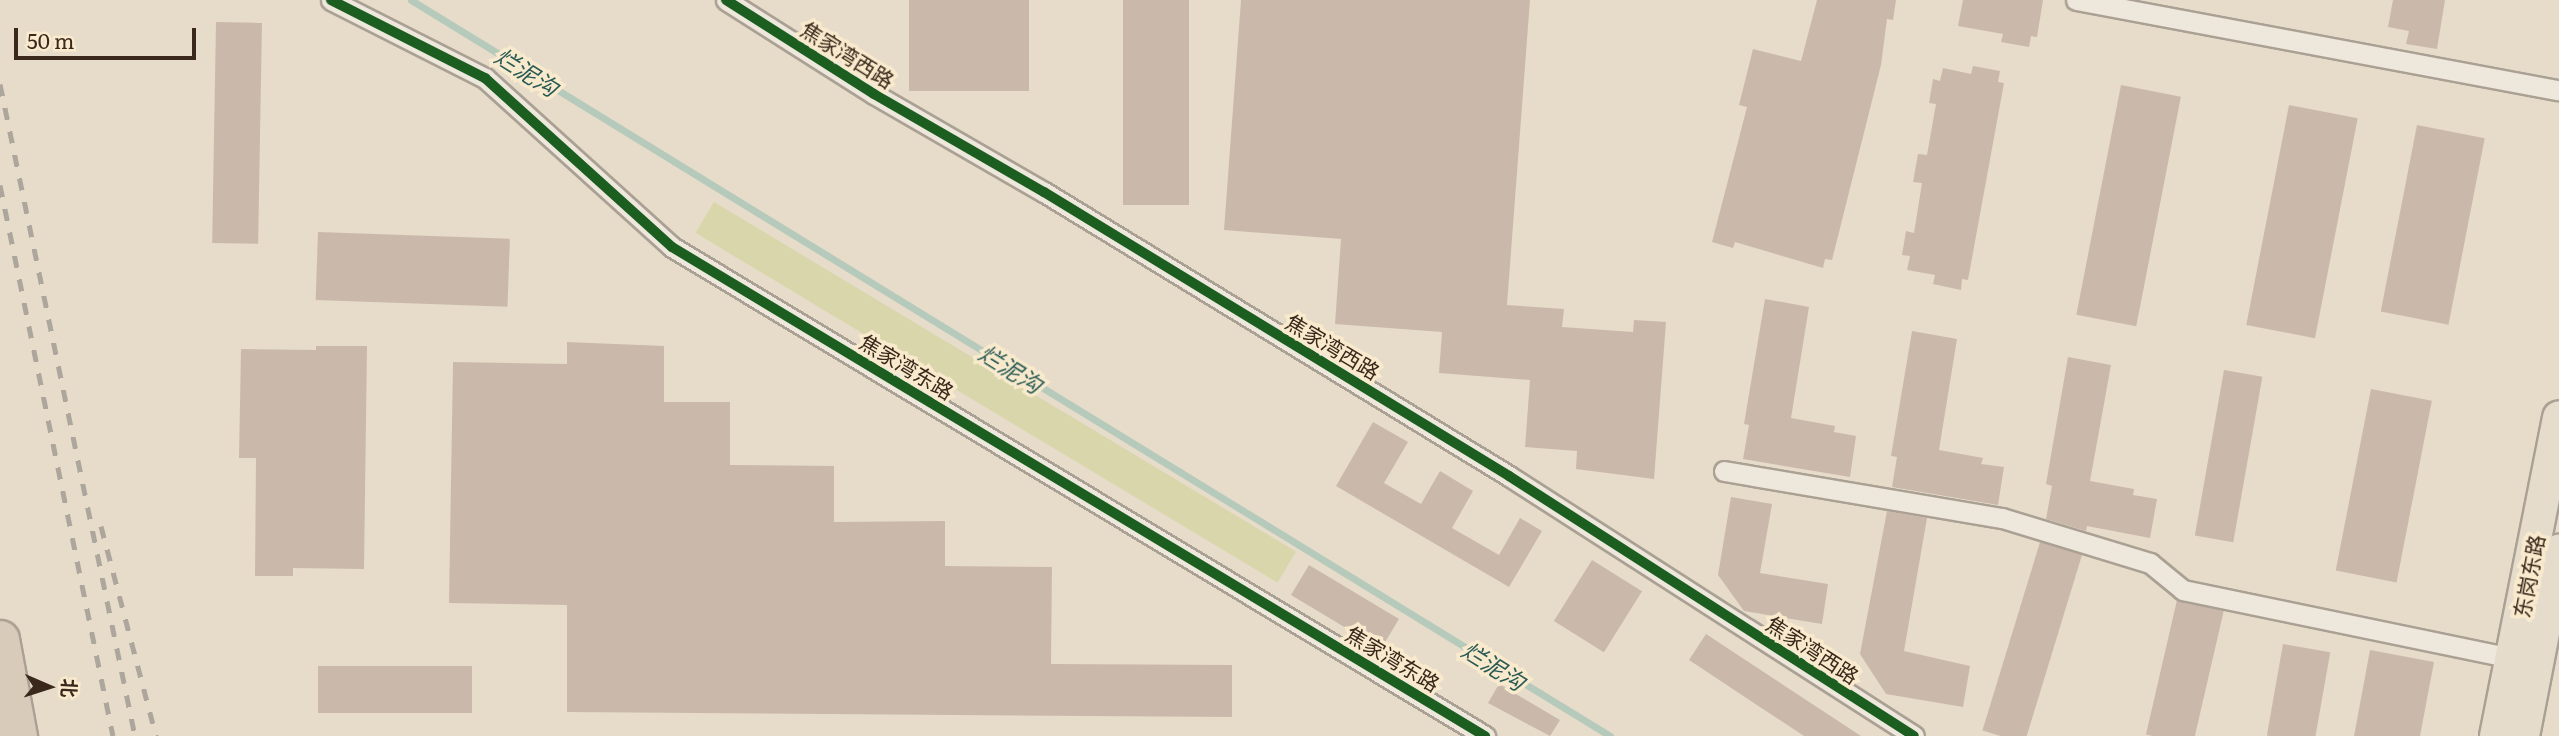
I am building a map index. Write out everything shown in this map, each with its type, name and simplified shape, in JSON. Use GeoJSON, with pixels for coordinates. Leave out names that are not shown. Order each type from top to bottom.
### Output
{"type":"FeatureCollection","features":[{"type":"Feature","properties":{"kind":"highway"},"geometry":{"type":"LineString","coordinates":[[0,639],[18,736]]}},
{"type":"Feature","properties":{"kind":"main road","name":"东岗东路"},"geometry":{"type":"LineString","coordinates":[[2496,736],[2559,417]]}},
{"type":"Feature","properties":{"kind":"main road","name":"东岗东路"},"geometry":{"type":"LineString","coordinates":[[2523,736],[2559,550]]}},
{"type":"Feature","properties":{"kind":"street","name":"焦家湾东路"},"geometry":{"type":"LineString","coordinates":[[331,0],[485,78],[672,247],[1485,736]]}},
{"type":"Feature","properties":{"kind":"street","name":"焦家湾西路"},"geometry":{"type":"LineString","coordinates":[[726,0],[874,94],[1044,192],[1509,476],[1914,736]]}},
{"type":"Feature","properties":{"kind":"street"},"geometry":{"type":"LineString","coordinates":[[2076,0],[2559,90]]}},
{"type":"Feature","properties":{"kind":"street"},"geometry":{"type":"LineString","coordinates":[[1724,471],[2003,518],[2150,563],[2183,590],[2512,658]]}},
{"type":"Feature","properties":{"kind":"shaded area"},"geometry":{"type":"Polygon","coordinates":[[[714,202],[1296,552],[1277,583],[695,233],[714,202]]]}},
{"type":"Feature","properties":{"kind":"building"},"geometry":{"type":"Polygon","coordinates":[[[909,0],[1029,0],[1029,91],[909,91],[909,0]]]}},
{"type":"Feature","properties":{"kind":"building"},"geometry":{"type":"Polygon","coordinates":[[[1123,0],[1189,0],[1189,205],[1123,205],[1123,0]]]}},
{"type":"Feature","properties":{"kind":"building"},"geometry":{"type":"Polygon","coordinates":[[[1241,0],[1530,0],[1507,305],[1564,309],[1562,327],[1633,332],[1634,320],[1666,322],[1654,479],[1576,469],[1577,451],[1525,447],[1530,380],[1439,373],[1442,332],[1335,324],[1341,239],[1224,230],[1241,0]]]}},
{"type":"Feature","properties":{"kind":"building"},"geometry":{"type":"Polygon","coordinates":[[[1817,0],[1896,0],[1893,20],[1887,19],[1881,65],[1832,260],[1825,259],[1823,268],[1735,242],[1733,248],[1712,242],[1747,107],[1739,105],[1753,49],[1801,61],[1817,0]]]}},
{"type":"Feature","properties":{"kind":"building"},"geometry":{"type":"Polygon","coordinates":[[[1963,0],[2043,0],[2037,37],[2031,36],[2029,47],[2001,42],[2003,34],[1958,26],[1963,0]]]}},
{"type":"Feature","properties":{"kind":"building"},"geometry":{"type":"Polygon","coordinates":[[[2393,0],[2445,0],[2437,49],[2406,44],[2409,31],[2388,27],[2393,0]]]}},
{"type":"Feature","properties":{"kind":"building"},"geometry":{"type":"Polygon","coordinates":[[[216,22],[262,23],[258,244],[212,243],[216,22]]]}},
{"type":"Feature","properties":{"kind":"building"},"geometry":{"type":"Polygon","coordinates":[[[1973,66],[2000,71],[1998,82],[2004,83],[1968,280],[1962,279],[1961,290],[1933,284],[1935,275],[1907,270],[1910,256],[1902,255],[1906,231],[1914,233],[1922,183],[1913,182],[1918,154],[1927,155],[1936,104],[1929,103],[1933,79],[1940,81],[1943,68],[1971,74],[1973,66]]]}},
{"type":"Feature","properties":{"kind":"building"},"geometry":{"type":"Polygon","coordinates":[[[2121,85],[2181,97],[2136,326],[2076,315],[2121,85]]]}},
{"type":"Feature","properties":{"kind":"building"},"geometry":{"type":"Polygon","coordinates":[[[2289,105],[2358,118],[2315,338],[2246,325],[2289,105]]]}},
{"type":"Feature","properties":{"kind":"building"},"geometry":{"type":"Polygon","coordinates":[[[2417,125],[2485,138],[2448,325],[2381,312],[2417,125]]]}},
{"type":"Feature","properties":{"kind":"building"},"geometry":{"type":"Polygon","coordinates":[[[318,232],[510,239],[508,307],[316,300],[318,232]]]}},
{"type":"Feature","properties":{"kind":"building"},"geometry":{"type":"Polygon","coordinates":[[[1765,299],[1809,307],[1791,418],[1835,426],[1834,432],[1856,436],[1850,477],[1743,459],[1749,425],[1744,424],[1765,299]]]}},
{"type":"Feature","properties":{"kind":"building"},"geometry":{"type":"Polygon","coordinates":[[[1912,331],[1957,339],[1939,450],[1983,458],[1981,464],[2004,467],[1998,505],[1892,487],[1897,457],[1891,456],[1912,331]]]}},
{"type":"Feature","properties":{"kind":"building"},"geometry":{"type":"Polygon","coordinates":[[[567,342],[664,346],[664,402],[730,402],[730,465],[834,466],[834,522],[945,521],[945,566],[1052,567],[1051,664],[1232,665],[1232,717],[567,712],[567,605],[449,603],[453,362],[567,364],[567,342]]]}},
{"type":"Feature","properties":{"kind":"building"},"geometry":{"type":"Polygon","coordinates":[[[316,346],[367,346],[364,569],[293,568],[293,576],[255,576],[256,458],[239,458],[241,349],[316,350],[316,346]]]}},
{"type":"Feature","properties":{"kind":"building"},"geometry":{"type":"Polygon","coordinates":[[[2068,357],[2111,365],[2090,481],[2134,489],[2133,495],[2157,499],[2150,538],[2087,526],[2086,531],[2046,519],[2052,486],[2046,484],[2068,357]]]}},
{"type":"Feature","properties":{"kind":"building"},"geometry":{"type":"Polygon","coordinates":[[[2224,370],[2262,377],[2233,542],[2195,535],[2224,370]]]}},
{"type":"Feature","properties":{"kind":"building"},"geometry":{"type":"Polygon","coordinates":[[[2371,389],[2432,401],[2397,582],[2336,571],[2371,389]]]}},
{"type":"Feature","properties":{"kind":"building"},"geometry":{"type":"Polygon","coordinates":[[[1373,422],[1408,442],[1384,483],[1421,504],[1440,471],[1473,491],[1452,528],[1499,555],[1520,518],[1542,531],[1509,587],[1336,486],[1373,422]]]}},
{"type":"Feature","properties":{"kind":"building"},"geometry":{"type":"Polygon","coordinates":[[[1731,497],[1772,504],[1760,573],[1828,584],[1822,624],[1744,611],[1718,575],[1731,497]]]}},
{"type":"Feature","properties":{"kind":"building"},"geometry":{"type":"Polygon","coordinates":[[[1887,511],[1927,518],[1904,651],[1970,666],[1963,707],[1886,694],[1860,654],[1887,511]]]}},
{"type":"Feature","properties":{"kind":"building"},"geometry":{"type":"Polygon","coordinates":[[[2040,542],[2082,555],[2027,736],[2001,736],[1982,730],[2040,542]]]}},
{"type":"Feature","properties":{"kind":"building"},"geometry":{"type":"Polygon","coordinates":[[[1592,560],[1642,591],[1604,652],[1554,621],[1592,560]]]}},
{"type":"Feature","properties":{"kind":"building"},"geometry":{"type":"Polygon","coordinates":[[[1309,565],[1399,619],[1381,649],[1291,595],[1309,565]]]}},
{"type":"Feature","properties":{"kind":"building"},"geometry":{"type":"Polygon","coordinates":[[[2177,600],[2224,611],[2195,736],[2146,734],[2177,600]]]}},
{"type":"Feature","properties":{"kind":"building"},"geometry":{"type":"Polygon","coordinates":[[[1706,634],[1861,736],[1804,736],[1689,660],[1706,634]]]}},
{"type":"Feature","properties":{"kind":"building"},"geometry":{"type":"Polygon","coordinates":[[[2283,644],[2330,652],[2316,736],[2267,736],[2283,644]]]}},
{"type":"Feature","properties":{"kind":"building"},"geometry":{"type":"Polygon","coordinates":[[[2370,650],[2434,662],[2420,736],[2354,736],[2370,650]]]}},
{"type":"Feature","properties":{"kind":"building"},"geometry":{"type":"Polygon","coordinates":[[[318,666],[472,666],[472,713],[318,713],[318,666]]]}},
{"type":"Feature","properties":{"kind":"building"},"geometry":{"type":"Polygon","coordinates":[[[1499,684],[1560,720],[1550,736],[1488,703],[1499,684]]]}},
{"type":"Feature","properties":{"kind":"waterway","name":"烂泥沟"},"geometry":{"type":"LineString","coordinates":[[411,0],[1610,736]]}},
{"type":"Feature","properties":{"kind":"railway"},"geometry":{"type":"LineString","coordinates":[[0,84],[135,736]]}},
{"type":"Feature","properties":{"kind":"railway"},"geometry":{"type":"LineString","coordinates":[[0,185],[113,736]]}},
{"type":"Feature","properties":{"kind":"railway"},"geometry":{"type":"LineString","coordinates":[[101,526],[156,736]]}},
{"type":"Feature","properties":{"kind":"cycle path"},"geometry":{"type":"LineString","coordinates":[[331,0],[485,78],[672,247],[1485,736]]}},
{"type":"Feature","properties":{"kind":"cycle path"},"geometry":{"type":"LineString","coordinates":[[726,0],[874,94],[1044,192],[1509,476],[1914,736]]}}]}
